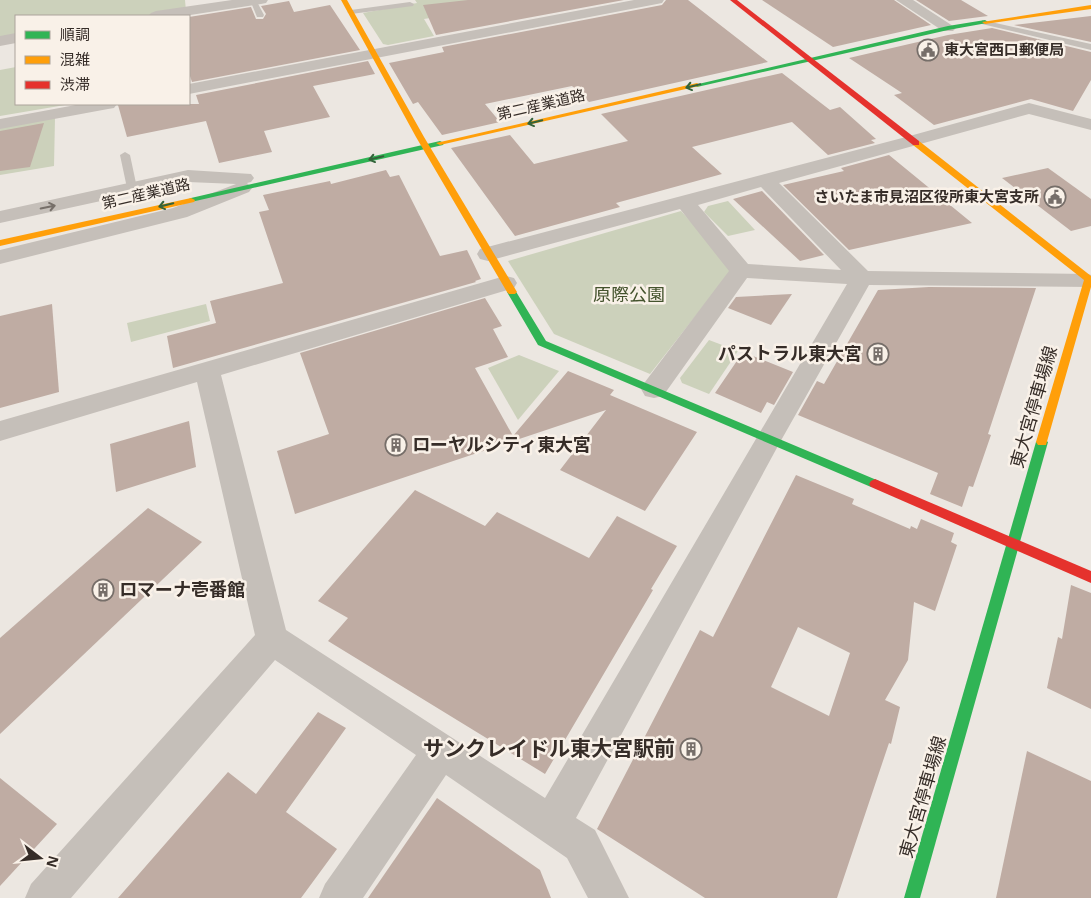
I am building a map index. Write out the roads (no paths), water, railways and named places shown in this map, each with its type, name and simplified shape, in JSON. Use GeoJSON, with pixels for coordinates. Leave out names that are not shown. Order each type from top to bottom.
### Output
{"type":"FeatureCollection","features":[{"type":"Feature","properties":{"kind":"main road"},"geometry":{"type":"LineString","coordinates":[[344,0],[488,254],[542,343],[769,438],[1091,577]]}},
{"type":"Feature","properties":{"kind":"main road"},"geometry":{"type":"LineString","coordinates":[[733,0],[1090,281]]}},
{"type":"Feature","properties":{"kind":"main road","name":"第二産業道路"},"geometry":{"type":"LineString","coordinates":[[0,243],[423,141],[804,56],[944,25],[1091,0]]}},
{"type":"Feature","properties":{"kind":"main road","name":"第二産業道路"},"geometry":{"type":"LineString","coordinates":[[944,25],[985,22],[1091,7]]}},
{"type":"Feature","properties":{"kind":"main road","name":"第二産業道路"},"geometry":{"type":"LineString","coordinates":[[0,232],[243,183]]}},
{"type":"Feature","properties":{"kind":"main road","name":"東大宮停車場線"},"geometry":{"type":"LineString","coordinates":[[912,898],[1090,281]]}},
{"type":"Feature","properties":{"kind":"street"},"geometry":{"type":"LineString","coordinates":[[580,0],[592,13]]}},
{"type":"Feature","properties":{"kind":"street"},"geometry":{"type":"LineString","coordinates":[[190,89],[657,0]]}},
{"type":"Feature","properties":{"kind":"street"},"geometry":{"type":"LineString","coordinates":[[903,0],[944,25]]}},
{"type":"Feature","properties":{"kind":"street"},"geometry":{"type":"LineString","coordinates":[[159,15],[185,6],[258,5]]}},
{"type":"Feature","properties":{"kind":"street"},"geometry":{"type":"LineString","coordinates":[[0,41],[15,38]]}},
{"type":"Feature","properties":{"kind":"street"},"geometry":{"type":"LineString","coordinates":[[0,124],[103,105]]}},
{"type":"Feature","properties":{"kind":"street"},"geometry":{"type":"LineString","coordinates":[[488,254],[766,181],[1029,108],[1091,125]]}},
{"type":"Feature","properties":{"kind":"street"},"geometry":{"type":"LineString","coordinates":[[0,217],[188,176],[243,183]]}},
{"type":"Feature","properties":{"kind":"street"},"geometry":{"type":"LineString","coordinates":[[766,181],[862,278]]}},
{"type":"Feature","properties":{"kind":"street"},"geometry":{"type":"LineString","coordinates":[[0,257],[180,213],[243,183]]}},
{"type":"Feature","properties":{"kind":"street"},"geometry":{"type":"LineString","coordinates":[[684,201],[742,271],[862,278],[1090,281]]}},
{"type":"Feature","properties":{"kind":"street"},"geometry":{"type":"LineString","coordinates":[[654,389],[742,271]]}},
{"type":"Feature","properties":{"kind":"street"},"geometry":{"type":"LineString","coordinates":[[551,825],[769,438],[862,278]]}},
{"type":"Feature","properties":{"kind":"street"},"geometry":{"type":"LineString","coordinates":[[0,431],[506,283]]}},
{"type":"Feature","properties":{"kind":"street"},"geometry":{"type":"LineString","coordinates":[[207,371],[272,639],[581,844],[608,898]]}},
{"type":"Feature","properties":{"kind":"street"},"geometry":{"type":"LineString","coordinates":[[45,898],[272,639]]}},
{"type":"Feature","properties":{"kind":"street"},"geometry":{"type":"LineString","coordinates":[[339,898],[441,751]]}},
{"type":"Feature","properties":{"kind":"lane"},"geometry":{"type":"LineString","coordinates":[[351,12],[410,4]]}},
{"type":"Feature","properties":{"kind":"lane"},"geometry":{"type":"LineString","coordinates":[[985,22],[1091,47]]}},
{"type":"Feature","properties":{"kind":"lane"},"geometry":{"type":"LineString","coordinates":[[125,154],[132,188]]}},
{"type":"Feature","properties":{"kind":"place","name":"東大宮西口郵便局"},"geometry":{"type":"Point","coordinates":[928,50]}},
{"type":"Feature","properties":{"kind":"place","name":"さいたま市見沼区役所東大宮支所"},"geometry":{"type":"Point","coordinates":[1055,197]}},
{"type":"Feature","properties":{"kind":"place","name":"パストラル東大宮"},"geometry":{"type":"Point","coordinates":[878,354]}},
{"type":"Feature","properties":{"kind":"place","name":"ローヤルシティ東大宮"},"geometry":{"type":"Point","coordinates":[396,445]}},
{"type":"Feature","properties":{"kind":"place","name":"ロマーナ壱番館"},"geometry":{"type":"Point","coordinates":[103,590]}},
{"type":"Feature","properties":{"kind":"place","name":"サンクレイドル東大宮駅前"},"geometry":{"type":"Point","coordinates":[691,749]}},
{"type":"Feature","properties":{"kind":"park label","name":"原際公園"},"geometry":{"type":"Point","coordinates":[629,295]}}]}
